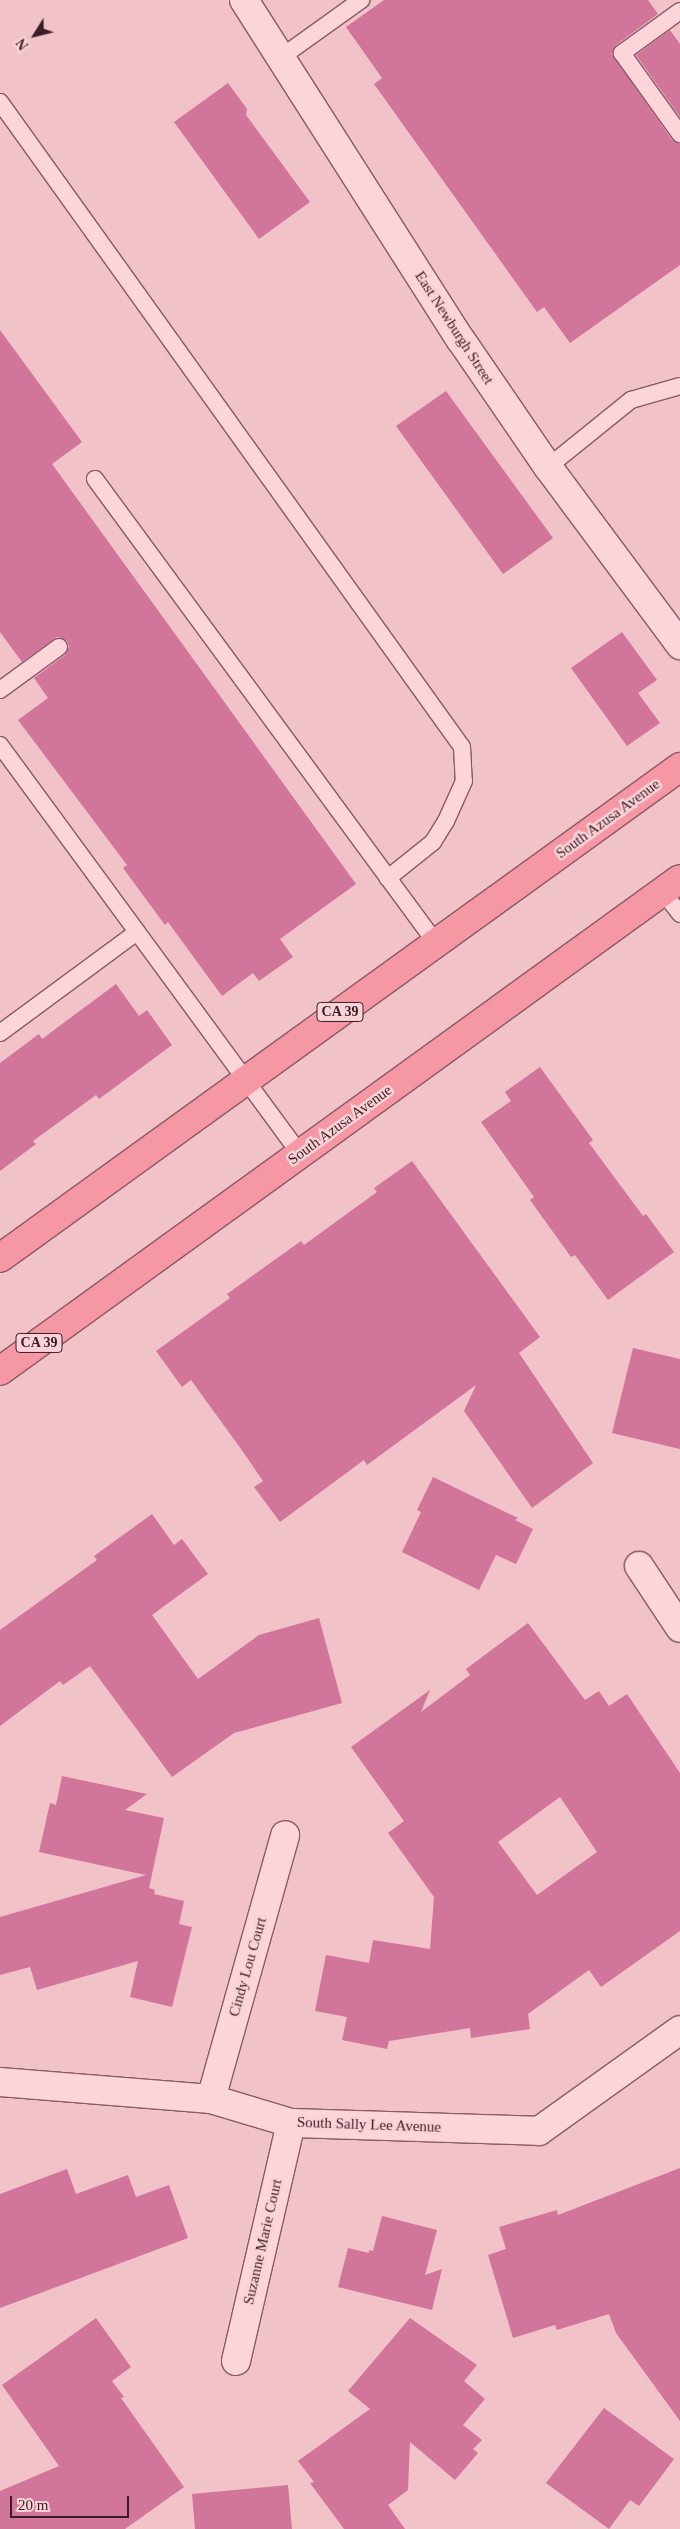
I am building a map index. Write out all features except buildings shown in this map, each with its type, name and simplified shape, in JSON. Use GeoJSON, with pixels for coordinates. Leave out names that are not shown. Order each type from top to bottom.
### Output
{"type":"FeatureCollection","features":[{"type":"Feature","properties":{"kind":"main road","name":"South Azusa Avenue"},"geometry":{"type":"LineString","coordinates":[[0,1258],[680,767]]}},
{"type":"Feature","properties":{"kind":"main road","name":"South Azusa Avenue"},"geometry":{"type":"LineString","coordinates":[[0,1371],[671,885]]}},
{"type":"Feature","properties":{"kind":"street","name":"East Newburgh Street"},"geometry":{"type":"LineString","coordinates":[[244,0],[456,334],[548,467],[680,645]]}},
{"type":"Feature","properties":{"kind":"street"},"geometry":{"type":"LineString","coordinates":[[639,1566],[680,1628]]}},
{"type":"Feature","properties":{"kind":"street","name":"Cindy Lou Court"},"geometry":{"type":"LineString","coordinates":[[211,2099],[285,1835]]}},
{"type":"Feature","properties":{"kind":"street","name":"South Sally Lee Avenue"},"geometry":{"type":"LineString","coordinates":[[0,2082],[211,2099],[290,2123],[539,2131],[680,2030]]}},
{"type":"Feature","properties":{"kind":"street","name":"Suzanne Marie Court"},"geometry":{"type":"LineString","coordinates":[[236,2361],[290,2123]]}},
{"type":"Feature","properties":{"kind":"lane"},"geometry":{"type":"LineString","coordinates":[[280,58],[361,0]]}},
{"type":"Feature","properties":{"kind":"lane"},"geometry":{"type":"LineString","coordinates":[[680,11],[622,53],[680,134]]}},
{"type":"Feature","properties":{"kind":"lane"},"geometry":{"type":"LineString","coordinates":[[0,102],[462,746],[464,781],[446,821],[433,842],[388,878]]}},
{"type":"Feature","properties":{"kind":"lane"},"geometry":{"type":"LineString","coordinates":[[548,467],[631,400],[680,386]]}},
{"type":"Feature","properties":{"kind":"lane"},"geometry":{"type":"LineString","coordinates":[[94,479],[436,943]]}},
{"type":"Feature","properties":{"kind":"lane"},"geometry":{"type":"LineString","coordinates":[[0,690],[59,646]]}},
{"type":"Feature","properties":{"kind":"lane"},"geometry":{"type":"LineString","coordinates":[[0,745],[247,1079],[300,1154]]}},
{"type":"Feature","properties":{"kind":"lane"},"geometry":{"type":"LineString","coordinates":[[671,885],[680,914]]}},
{"type":"Feature","properties":{"kind":"lane"},"geometry":{"type":"LineString","coordinates":[[0,1033],[137,932]]}}]}
